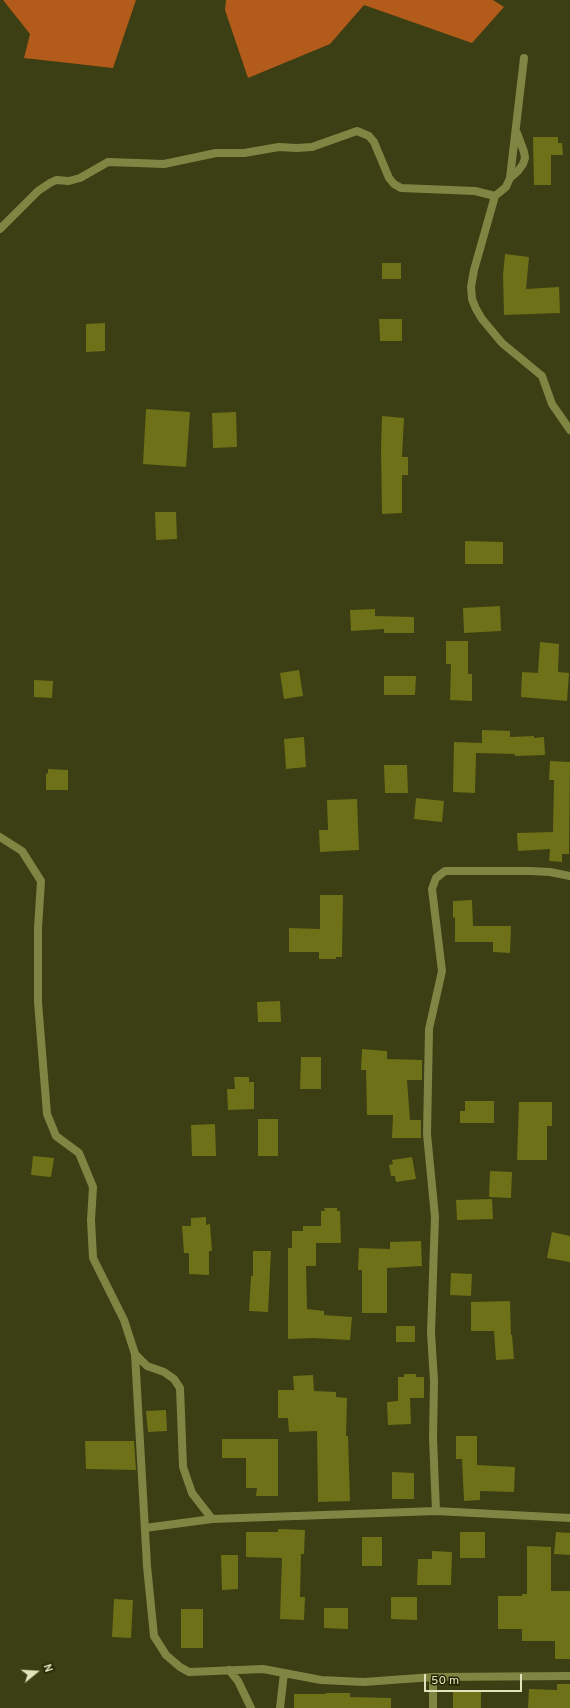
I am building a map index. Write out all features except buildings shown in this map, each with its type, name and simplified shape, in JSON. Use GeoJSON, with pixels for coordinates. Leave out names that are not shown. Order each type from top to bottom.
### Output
{"type":"FeatureCollection","features":[{"type":"Feature","properties":{"kind":"street"},"geometry":{"type":"LineString","coordinates":[[524,58],[510,178],[506,187],[495,196],[474,270],[471,288],[472,299],[482,319],[502,343],[542,376],[552,404],[570,430]]}},
{"type":"Feature","properties":{"kind":"street"},"geometry":{"type":"LineString","coordinates":[[0,229],[38,191],[50,183],[80,178],[108,162],[164,164],[216,153],[244,153],[279,147],[312,147],[357,131],[369,136],[374,142],[389,178],[394,184],[401,188],[475,191],[495,196]]}},
{"type":"Feature","properties":{"kind":"street"},"geometry":{"type":"LineString","coordinates":[[510,178],[518,171],[525,158],[516,132]]}},
{"type":"Feature","properties":{"kind":"street"},"geometry":{"type":"LineString","coordinates":[[0,837],[22,852],[41,880],[38,928],[38,1002],[47,1114],[56,1136],[79,1153],[93,1187],[91,1220],[93,1258],[124,1320],[135,1354],[145,1528],[154,1636],[166,1655],[180,1667],[189,1672],[262,1669],[321,1680],[364,1682],[433,1677],[570,1676]]}},
{"type":"Feature","properties":{"kind":"street"},"geometry":{"type":"LineString","coordinates":[[436,1511],[433,1438],[434,1381],[431,1333],[435,1217],[428,1134],[429,1029],[442,970],[432,890],[436,878],[445,871],[537,872],[570,876]]}},
{"type":"Feature","properties":{"kind":"street"},"geometry":{"type":"LineString","coordinates":[[135,1354],[147,1366],[164,1372],[174,1379],[180,1388],[183,1467],[192,1493],[212,1519]]}},
{"type":"Feature","properties":{"kind":"street"},"geometry":{"type":"LineString","coordinates":[[145,1528],[212,1519],[436,1511],[570,1518]]}},
{"type":"Feature","properties":{"kind":"street"},"geometry":{"type":"LineString","coordinates":[[229,1670],[238,1681],[251,1708]]}},
{"type":"Feature","properties":{"kind":"street"},"geometry":{"type":"LineString","coordinates":[[280,1708],[284,1672]]}},
{"type":"Feature","properties":{"kind":"street"},"geometry":{"type":"LineString","coordinates":[[433,1677],[434,1708]]}},
{"type":"Feature","properties":{"kind":"shaded area"},"geometry":{"type":"Polygon","coordinates":[[[3,0],[136,0],[113,68],[24,58],[30,34],[3,0]]]}},
{"type":"Feature","properties":{"kind":"shaded area"},"geometry":{"type":"Polygon","coordinates":[[[226,0],[493,0],[504,7],[472,43],[364,5],[330,44],[248,78],[225,10],[226,0]]]}}]}
